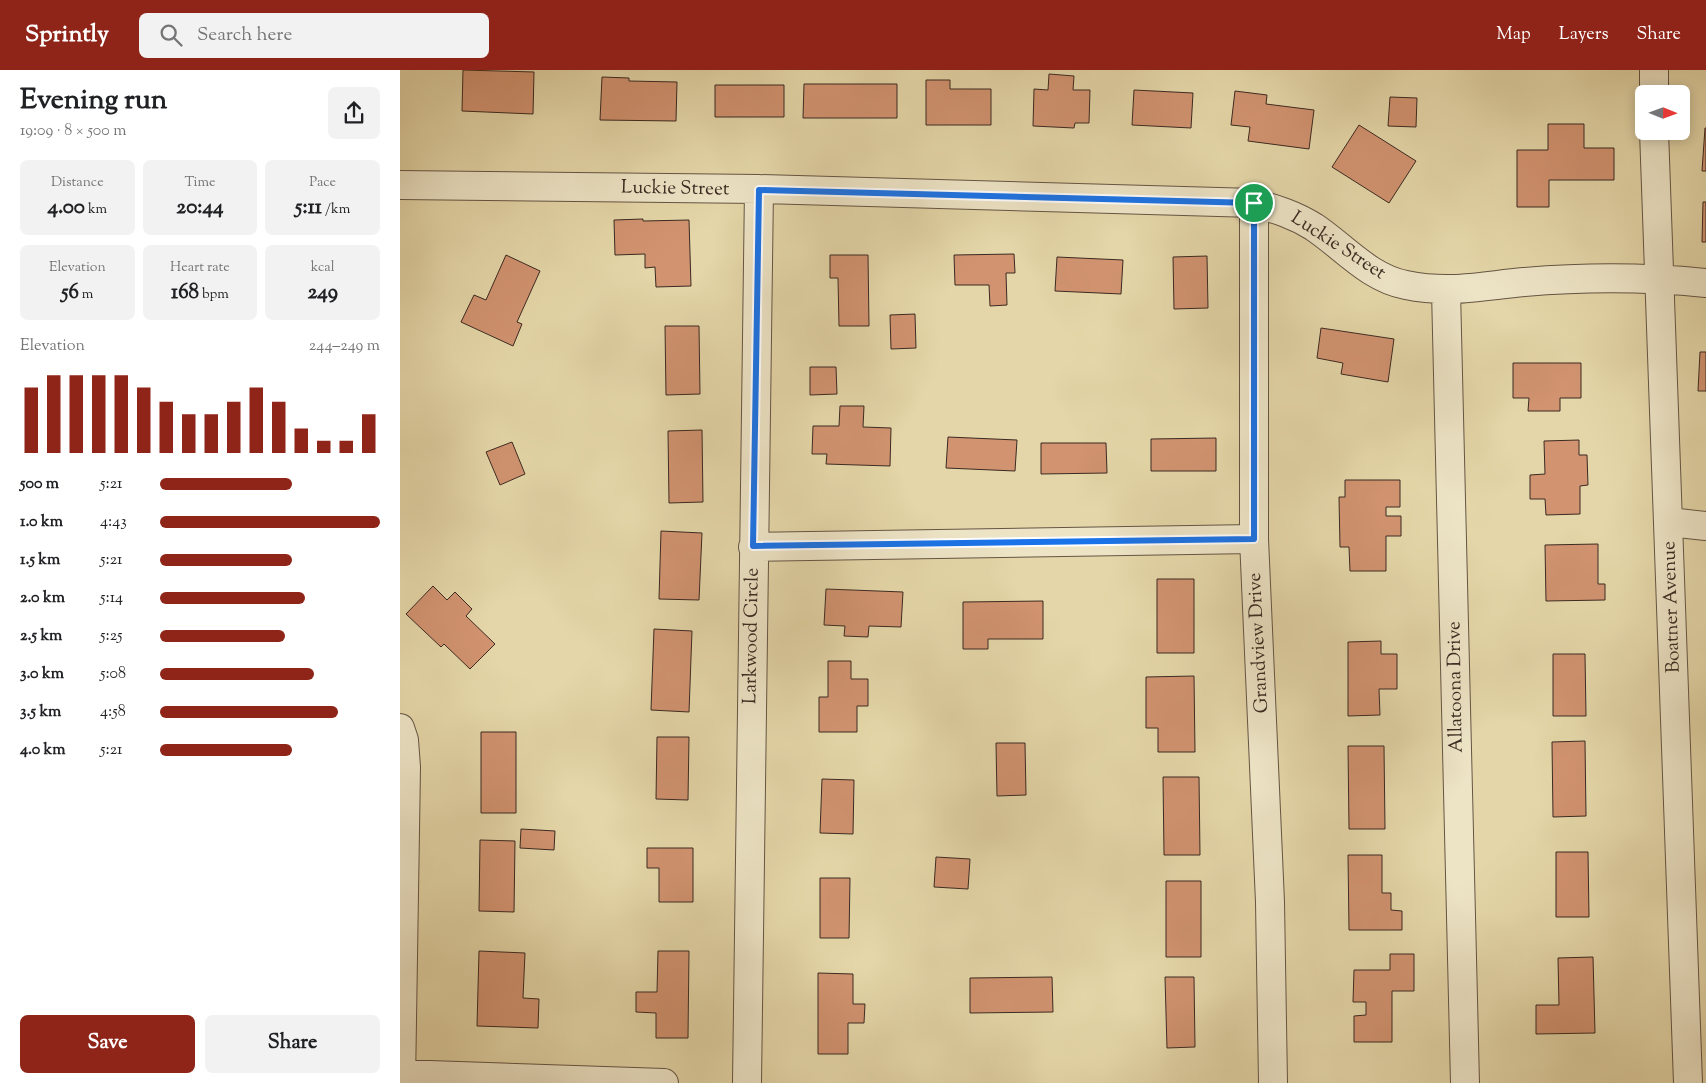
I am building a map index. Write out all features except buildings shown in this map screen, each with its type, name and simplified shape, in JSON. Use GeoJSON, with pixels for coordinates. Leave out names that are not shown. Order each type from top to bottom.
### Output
{"type":"FeatureCollection","features":[{"type":"Feature","properties":{"kind":"street"},"geometry":{"type":"LineString","coordinates":[[1654,70],[1654,85]]}},
{"type":"Feature","properties":{"kind":"street","name":"Boatner Avenue"},"geometry":{"type":"LineString","coordinates":[[1654,140],[1688,1083]]}},
{"type":"Feature","properties":{"kind":"street","name":"Luckie Street"},"geometry":{"type":"LineString","coordinates":[[400,185],[759,190],[1254,203],[1288,212],[1313,226],[1357,262],[1382,276],[1404,285],[1446,291],[1525,282],[1659,279],[1706,283]]}},
{"type":"Feature","properties":{"kind":"street","name":"Larkwood Circle"},"geometry":{"type":"LineString","coordinates":[[747,1083],[759,190]]}},
{"type":"Feature","properties":{"kind":"street","name":"Grandview Drive"},"geometry":{"type":"LineString","coordinates":[[1254,203],[1254,539],[1270,902],[1273,1083]]}},
{"type":"Feature","properties":{"kind":"street","name":"Allatoona Drive"},"geometry":{"type":"LineString","coordinates":[[1446,291],[1465,1083]]}},
{"type":"Feature","properties":{"kind":"street"},"geometry":{"type":"LineString","coordinates":[[1669,522],[1706,526]]}},
{"type":"Feature","properties":{"kind":"street"},"geometry":{"type":"LineString","coordinates":[[753,546],[1254,539]]}},
{"type":"Feature","properties":{"kind":"street"},"geometry":{"type":"LineString","coordinates":[[400,728],[404,740],[406,767],[400,1077],[664,1083]]}},
{"type":"Feature","properties":{"kind":"route"},"geometry":{"type":"LineString","coordinates":[[759,190],[1254,203],[1254,539],[753,546],[759,190]]}}]}
